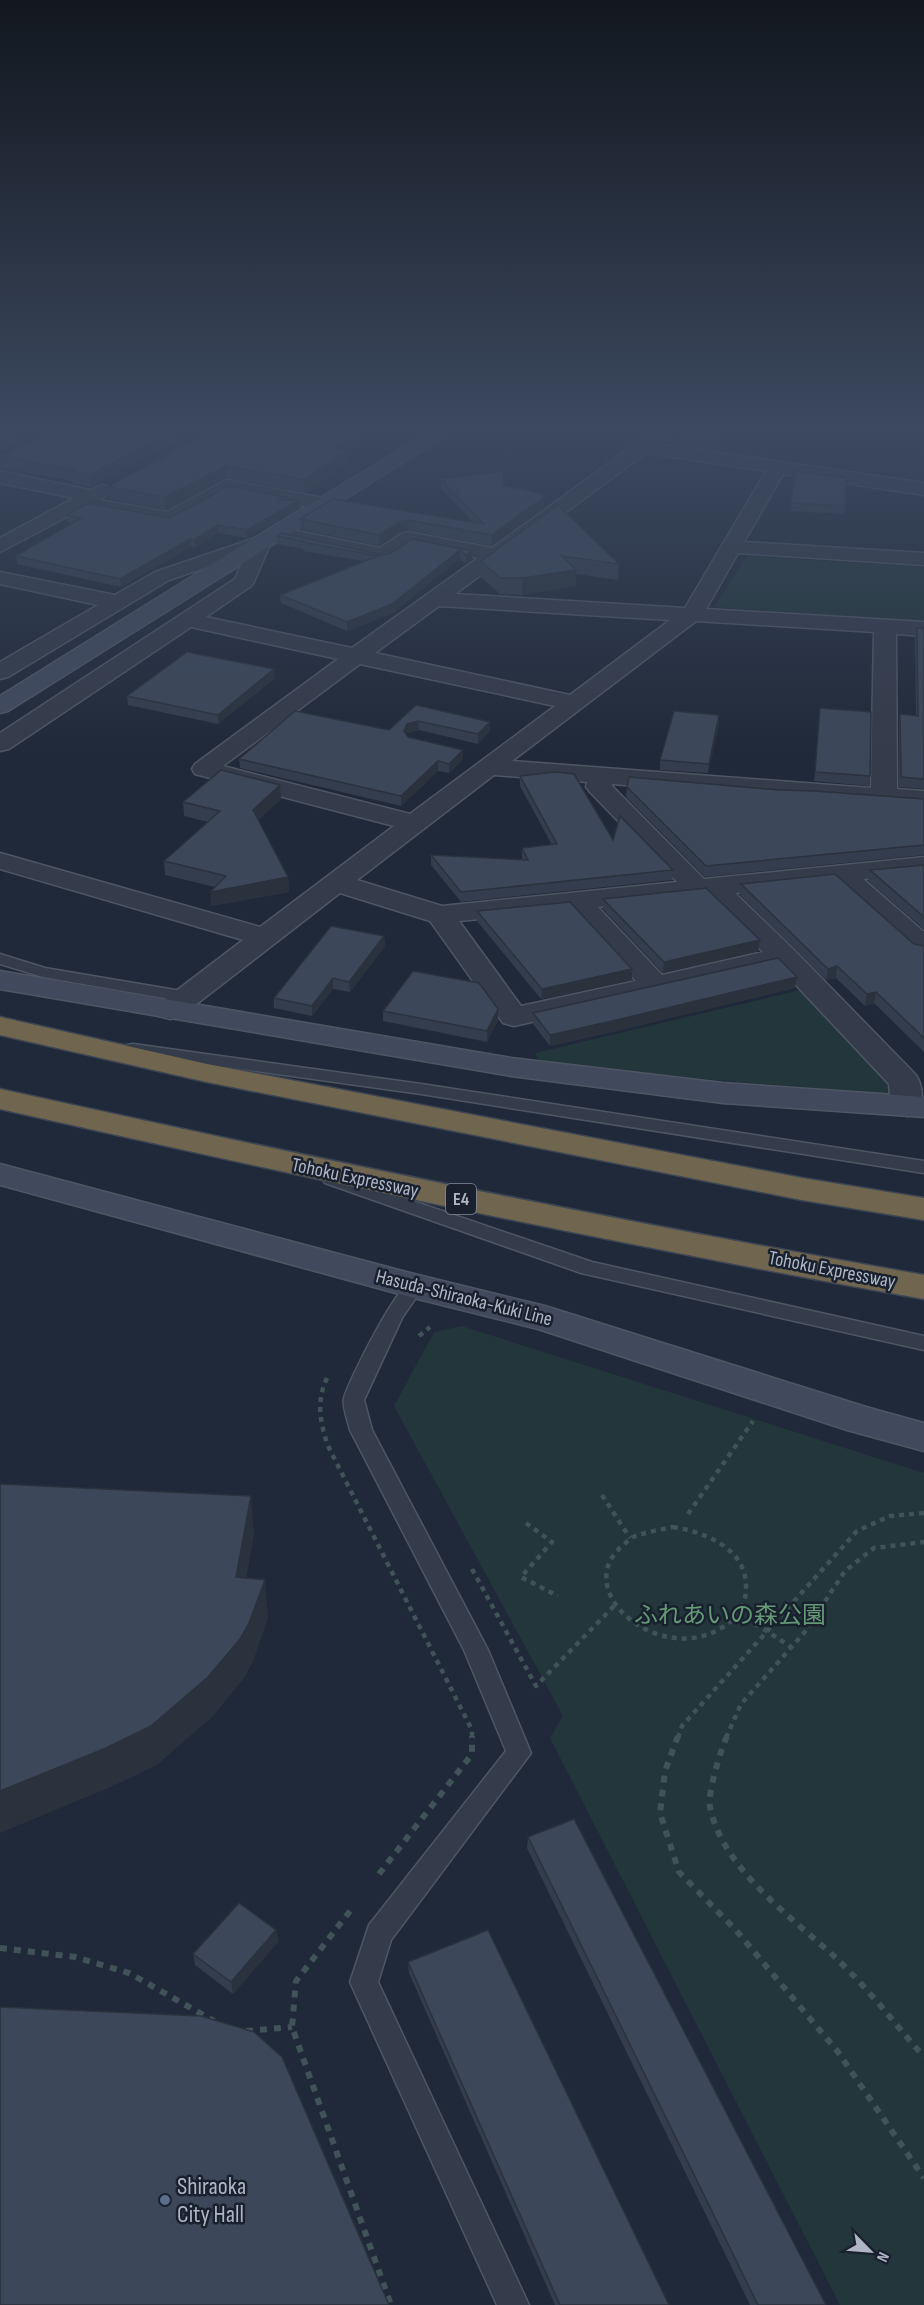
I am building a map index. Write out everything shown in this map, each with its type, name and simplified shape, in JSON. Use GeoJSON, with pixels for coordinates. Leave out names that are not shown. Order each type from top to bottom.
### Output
{"type":"FeatureCollection","features":[{"type":"Feature","properties":{"kind":"highway"},"geometry":{"type":"LineString","coordinates":[[0,1026],[207,1073],[802,1189],[924,1209]]}},
{"type":"Feature","properties":{"kind":"highway","name":"Tohoku Expressway"},"geometry":{"type":"LineString","coordinates":[[0,1099],[286,1164],[507,1209],[924,1287]]}},
{"type":"Feature","properties":{"kind":"street"},"geometry":{"type":"LineString","coordinates":[[0,546],[14,539]]}},
{"type":"Feature","properties":{"kind":"street"},"geometry":{"type":"LineString","coordinates":[[0,672],[162,576],[265,539]]}},
{"type":"Feature","properties":{"kind":"street"},"geometry":{"type":"LineString","coordinates":[[0,706],[267,539]]}},
{"type":"Feature","properties":{"kind":"street"},"geometry":{"type":"LineString","coordinates":[[0,744],[244,582],[268,539]]}},
{"type":"Feature","properties":{"kind":"street"},"geometry":{"type":"LineString","coordinates":[[279,539],[383,555],[407,539]]}},
{"type":"Feature","properties":{"kind":"street"},"geometry":{"type":"LineString","coordinates":[[411,539],[496,555]]}},
{"type":"Feature","properties":{"kind":"street"},"geometry":{"type":"LineString","coordinates":[[414,823],[204,769],[353,656],[437,599],[518,539]]}},
{"type":"Feature","properties":{"kind":"street"},"geometry":{"type":"LineString","coordinates":[[178,1004],[414,823],[486,759],[575,703],[692,614],[736,539]]}},
{"type":"Feature","properties":{"kind":"street"},"geometry":{"type":"LineString","coordinates":[[731,547],[924,559]]}},
{"type":"Feature","properties":{"kind":"street"},"geometry":{"type":"LineString","coordinates":[[0,578],[117,602]]}},
{"type":"Feature","properties":{"kind":"street"},"geometry":{"type":"LineString","coordinates":[[437,599],[924,629]]}},
{"type":"Feature","properties":{"kind":"street"},"geometry":{"type":"LineString","coordinates":[[189,620],[575,703]]}},
{"type":"Feature","properties":{"kind":"street"},"geometry":{"type":"LineString","coordinates":[[884,796],[885,627]]}},
{"type":"Feature","properties":{"kind":"street"},"geometry":{"type":"LineString","coordinates":[[486,759],[601,777],[924,799]]}},
{"type":"Feature","properties":{"kind":"street"},"geometry":{"type":"LineString","coordinates":[[601,777],[599,787],[704,886],[784,956],[915,1093]]}},
{"type":"Feature","properties":{"kind":"street"},"geometry":{"type":"LineString","coordinates":[[0,861],[266,938]]}},
{"type":"Feature","properties":{"kind":"street"},"geometry":{"type":"LineString","coordinates":[[338,883],[440,915],[579,902],[838,872],[924,865]]}},
{"type":"Feature","properties":{"kind":"street"},"geometry":{"type":"LineString","coordinates":[[838,872],[924,947]]}},
{"type":"Feature","properties":{"kind":"street"},"geometry":{"type":"LineString","coordinates":[[579,902],[656,985]]}},
{"type":"Feature","properties":{"kind":"street"},"geometry":{"type":"LineString","coordinates":[[440,915],[514,1017],[784,956]]}},
{"type":"Feature","properties":{"kind":"street"},"geometry":{"type":"LineString","coordinates":[[0,980],[178,1004],[511,1067],[723,1093],[915,1093]]}},
{"type":"Feature","properties":{"kind":"street","name":"Hasuda-Shiraoka-Kuki Line"},"geometry":{"type":"LineString","coordinates":[[0,1174],[414,1286],[545,1318],[861,1420],[924,1437]]}},
{"type":"Feature","properties":{"kind":"lane"},"geometry":{"type":"LineString","coordinates":[[0,959],[43,972],[178,1004]]}},
{"type":"Feature","properties":{"kind":"lane"},"geometry":{"type":"LineString","coordinates":[[54,1038],[421,1089],[924,1167]]}},
{"type":"Feature","properties":{"kind":"lane"},"geometry":{"type":"LineString","coordinates":[[286,1164],[588,1268],[924,1343]]}},
{"type":"Feature","properties":{"kind":"lane"},"geometry":{"type":"LineString","coordinates":[[414,1286],[393,1316],[354,1400],[361,1430],[476,1650],[519,1753],[379,1934],[364,1982],[513,2305]]}},
{"type":"Feature","properties":{"kind":"path"},"geometry":{"type":"LineString","coordinates":[[415,1344],[420,1334],[430,1327]]}},
{"type":"Feature","properties":{"kind":"path"},"geometry":{"type":"LineString","coordinates":[[332,1370],[321,1388],[319,1420],[328,1446],[472,1730],[472,1754],[377,1877]]}},
{"type":"Feature","properties":{"kind":"path"},"geometry":{"type":"LineString","coordinates":[[688,1514],[758,1412]]}},
{"type":"Feature","properties":{"kind":"path"},"geometry":{"type":"LineString","coordinates":[[602,1495],[630,1538]]}},
{"type":"Feature","properties":{"kind":"path"},"geometry":{"type":"LineString","coordinates":[[924,1514],[890,1516],[857,1531],[682,1726],[664,1771],[660,1813],[679,1872],[735,1929],[838,2052],[915,2161],[924,2178]]}},
{"type":"Feature","properties":{"kind":"path"},"geometry":{"type":"LineString","coordinates":[[526,1523],[552,1542],[521,1577],[558,1596]]}},
{"type":"Feature","properties":{"kind":"path"},"geometry":{"type":"LineString","coordinates":[[673,1527],[696,1531],[717,1540],[734,1554],[745,1572],[748,1590],[743,1606],[736,1617],[714,1633],[693,1638],[670,1638],[648,1632],[628,1621],[614,1606],[606,1588],[606,1569],[615,1551],[630,1538],[650,1529],[673,1527]]}},
{"type":"Feature","properties":{"kind":"path"},"geometry":{"type":"LineString","coordinates":[[924,1542],[874,1548],[845,1571],[804,1633],[741,1704],[720,1752],[709,1805],[727,1850],[777,1908],[840,1962],[924,2057]]}},
{"type":"Feature","properties":{"kind":"path"},"geometry":{"type":"LineString","coordinates":[[470,1565],[536,1686],[614,1606]]}},
{"type":"Feature","properties":{"kind":"path"},"geometry":{"type":"LineString","coordinates":[[736,1617],[766,1631],[791,1647]]}},
{"type":"Feature","properties":{"kind":"path"},"geometry":{"type":"LineString","coordinates":[[355,1905],[296,1981],[292,2027],[391,2305]]}},
{"type":"Feature","properties":{"kind":"path"},"geometry":{"type":"LineString","coordinates":[[0,1948],[75,1957],[129,1973],[222,2026]]}},
{"type":"Feature","properties":{"kind":"path"},"geometry":{"type":"LineString","coordinates":[[241,2031],[292,2027]]}},
{"type":"Feature","properties":{"kind":"green space"},"geometry":{"type":"Polygon","coordinates":[[[747,556],[924,567],[924,622],[714,607],[747,556]]]}},
{"type":"Feature","properties":{"kind":"green space"},"geometry":{"type":"Polygon","coordinates":[[[801,990],[896,1085],[892,1094],[714,1080],[539,1061],[535,1053],[801,990]]]}},
{"type":"Feature","properties":{"kind":"green space","name":"ふれあいの森公園"},"geometry":{"type":"Polygon","coordinates":[[[462,1326],[924,1473],[924,2305],[840,2305],[550,1738],[563,1716],[394,1406],[434,1332],[462,1326]]]}},
{"type":"Feature","properties":{"kind":"building"},"geometry":{"type":"Polygon","coordinates":[[[46,539],[196,539],[190,539],[120,579],[16,556],[46,539]]]}},
{"type":"Feature","properties":{"kind":"building"},"geometry":{"type":"Polygon","coordinates":[[[291,539],[307,539],[382,555],[391,553],[412,539],[472,551],[466,555],[460,550],[392,604],[347,622],[280,595],[378,556],[302,542],[304,541],[291,539]]]}},
{"type":"Feature","properties":{"kind":"building"},"geometry":{"type":"Polygon","coordinates":[[[512,539],[593,539],[619,564],[562,556],[576,570],[523,578],[500,578],[481,561],[512,539]]]}},
{"type":"Feature","properties":{"kind":"building"},"geometry":{"type":"Polygon","coordinates":[[[917,628],[924,628],[924,779],[901,777],[900,714],[918,716],[917,628]]]}},
{"type":"Feature","properties":{"kind":"building"},"geometry":{"type":"Polygon","coordinates":[[[187,652],[274,669],[218,715],[127,696],[187,652]]]}},
{"type":"Feature","properties":{"kind":"building"},"geometry":{"type":"Polygon","coordinates":[[[416,705],[490,722],[478,734],[418,721],[407,724],[404,731],[408,737],[463,750],[449,764],[438,761],[401,796],[239,759],[295,711],[389,730],[416,705]]]}},
{"type":"Feature","properties":{"kind":"building"},"geometry":{"type":"Polygon","coordinates":[[[820,708],[871,712],[870,776],[815,772],[820,708]]]}},
{"type":"Feature","properties":{"kind":"building"},"geometry":{"type":"Polygon","coordinates":[[[674,711],[719,715],[709,764],[660,760],[674,711]]]}},
{"type":"Feature","properties":{"kind":"building"},"geometry":{"type":"Polygon","coordinates":[[[221,770],[280,785],[253,810],[288,877],[210,892],[226,876],[164,861],[220,811],[183,802],[221,770]]]}},
{"type":"Feature","properties":{"kind":"building"},"geometry":{"type":"Polygon","coordinates":[[[555,772],[574,774],[613,840],[620,816],[673,870],[461,892],[431,855],[528,860],[522,848],[557,844],[520,776],[555,772]]]}},
{"type":"Feature","properties":{"kind":"building"},"geometry":{"type":"Polygon","coordinates":[[[629,777],[778,790],[924,799],[924,845],[706,866],[627,787],[629,777]]]}},
{"type":"Feature","properties":{"kind":"building"},"geometry":{"type":"Polygon","coordinates":[[[924,865],[924,917],[870,870],[924,865]]]}},
{"type":"Feature","properties":{"kind":"building"},"geometry":{"type":"Polygon","coordinates":[[[835,874],[914,944],[924,946],[924,1038],[876,992],[867,994],[837,966],[828,969],[741,884],[835,874]]]}},
{"type":"Feature","properties":{"kind":"building"},"geometry":{"type":"Polygon","coordinates":[[[706,888],[760,940],[664,962],[603,899],[706,888]]]}},
{"type":"Feature","properties":{"kind":"building"},"geometry":{"type":"Polygon","coordinates":[[[570,902],[632,969],[542,989],[477,911],[570,902]]]}},
{"type":"Feature","properties":{"kind":"building"},"geometry":{"type":"Polygon","coordinates":[[[331,926],[384,936],[349,982],[333,978],[312,1006],[274,998],[331,926]]]}},
{"type":"Feature","properties":{"kind":"building"},"geometry":{"type":"Polygon","coordinates":[[[778,958],[797,977],[550,1035],[533,1013],[778,958]]]}},
{"type":"Feature","properties":{"kind":"building"},"geometry":{"type":"Polygon","coordinates":[[[413,971],[479,983],[498,1009],[487,1031],[383,1011],[413,971]]]}},
{"type":"Feature","properties":{"kind":"building"},"geometry":{"type":"Polygon","coordinates":[[[0,1484],[251,1496],[236,1577],[265,1580],[249,1623],[240,1639],[208,1677],[151,1726],[106,1748],[0,1791],[0,1484]]]}},
{"type":"Feature","properties":{"kind":"building"},"geometry":{"type":"Polygon","coordinates":[[[574,1819],[826,2305],[758,2305],[528,1837],[574,1819]]]}},
{"type":"Feature","properties":{"kind":"building"},"geometry":{"type":"Polygon","coordinates":[[[239,1903],[276,1930],[231,1982],[193,1954],[239,1903]]]}},
{"type":"Feature","properties":{"kind":"building"},"geometry":{"type":"Polygon","coordinates":[[[488,1930],[669,2305],[560,2305],[408,1962],[488,1930]]]}},
{"type":"Feature","properties":{"kind":"building","name":"Shiraoka City Hall"},"geometry":{"type":"Polygon","coordinates":[[[0,2007],[201,2016],[254,2032],[282,2057],[389,2305],[0,2305],[0,2007]]]}},
{"type":"Feature","properties":{"kind":"place","name":"Shiraoka City Hall"},"geometry":{"type":"Point","coordinates":[165,2200]}}]}
